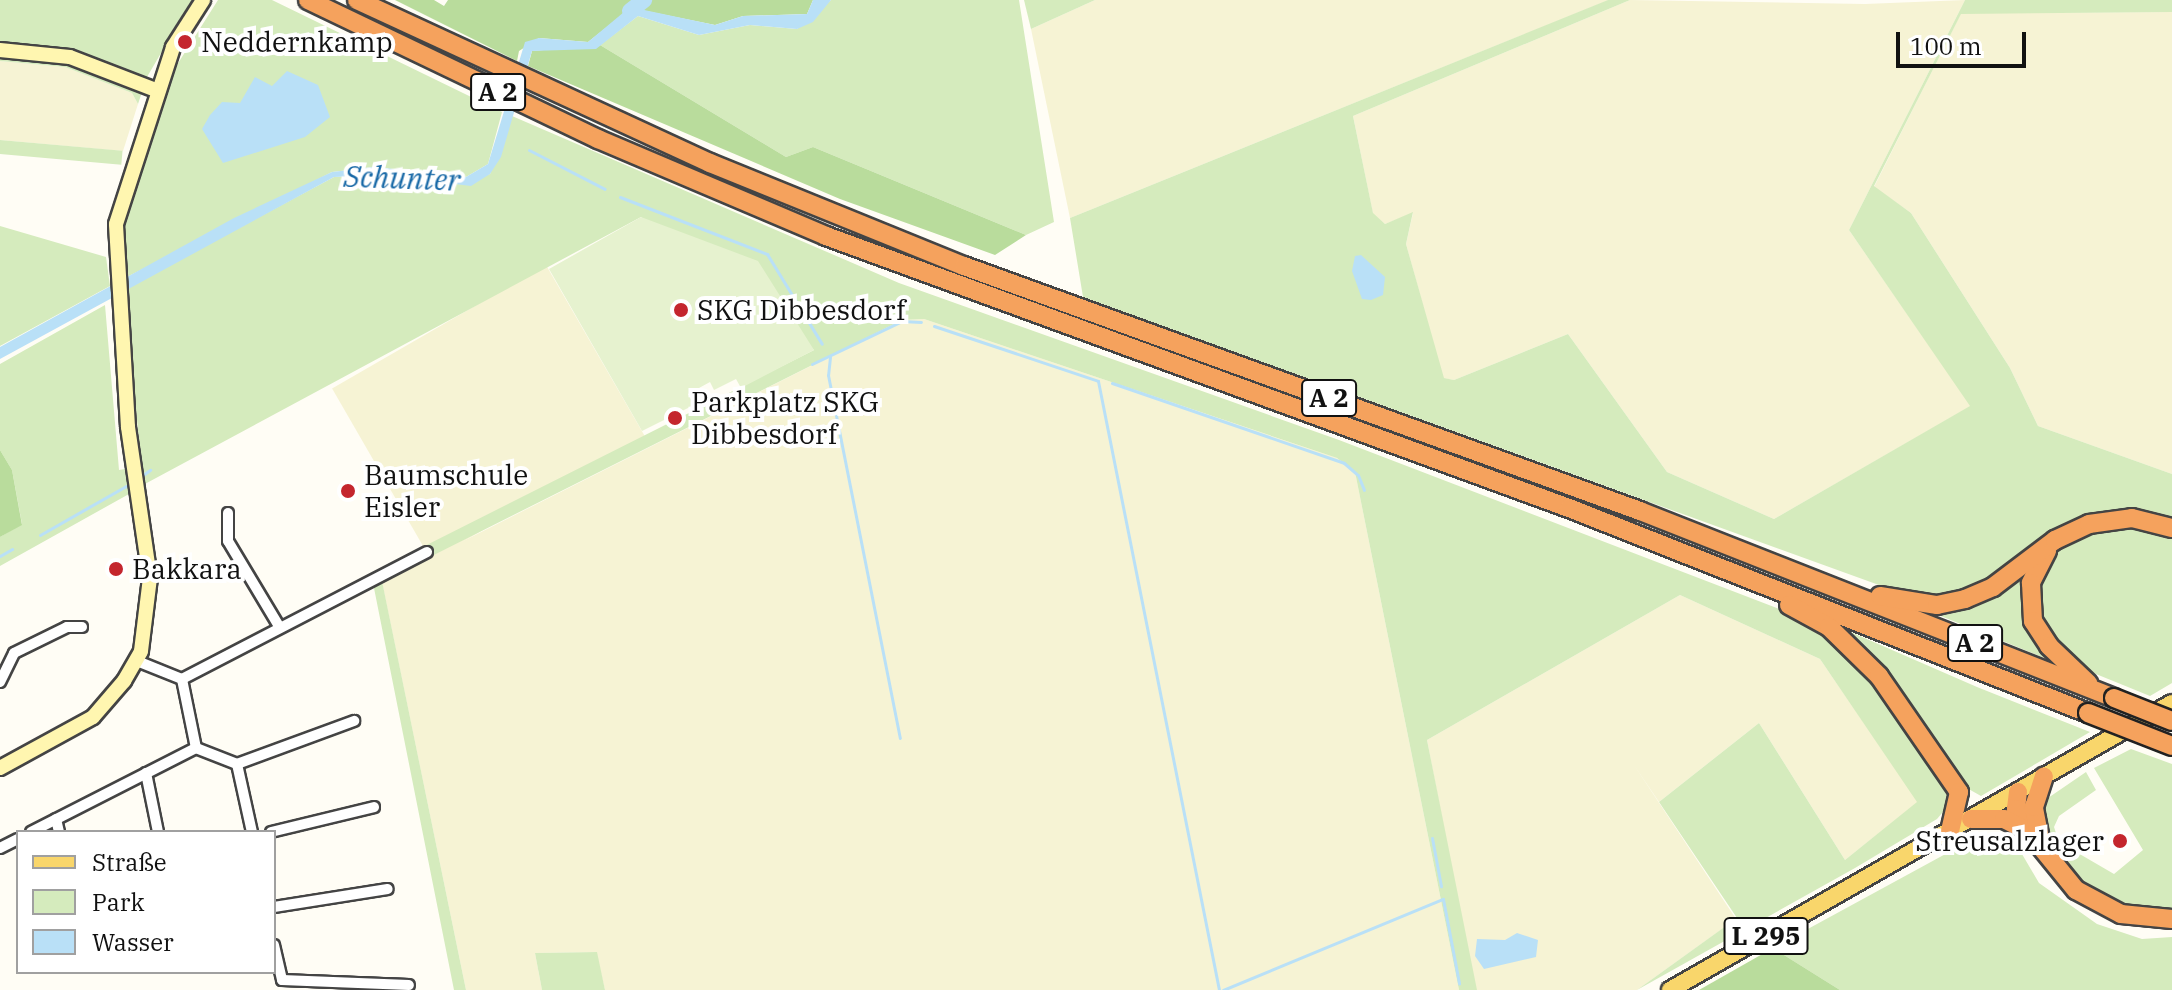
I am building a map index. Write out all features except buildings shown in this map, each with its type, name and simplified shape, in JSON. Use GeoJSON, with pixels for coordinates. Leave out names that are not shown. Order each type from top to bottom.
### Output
{"type":"FeatureCollection","features":[{"type":"Feature","properties":{"kind":"highway","name":"A 2"},"geometry":{"type":"LineString","coordinates":[[308,0],[398,46],[598,139],[930,277],[1740,574],[2172,746]]}},
{"type":"Feature","properties":{"kind":"highway","name":"A 2"},"geometry":{"type":"LineString","coordinates":[[357,0],[590,110],[964,266],[1640,511],[2172,721]]}},
{"type":"Feature","properties":{"kind":"highway"},"geometry":{"type":"LineString","coordinates":[[1849,593],[1922,604],[1965,599],[1993,587],[2074,529],[2132,518],[2172,528]]}},
{"type":"Feature","properties":{"kind":"highway"},"geometry":{"type":"LineString","coordinates":[[2074,529],[2036,568],[2030,606],[2049,646],[2107,696]]}},
{"type":"Feature","properties":{"kind":"highway"},"geometry":{"type":"LineString","coordinates":[[1740,574],[1756,590],[1829,627],[1866,661],[1957,787],[1961,799],[1950,831]]}},
{"type":"Feature","properties":{"kind":"highway"},"geometry":{"type":"LineString","coordinates":[[2044,777],[2034,819],[2045,852]]}},
{"type":"Feature","properties":{"kind":"highway"},"geometry":{"type":"LineString","coordinates":[[2018,792],[2016,809],[2028,831],[2067,881],[2099,905],[2133,917],[2172,919]]}},
{"type":"Feature","properties":{"kind":"highway"},"geometry":{"type":"LineString","coordinates":[[1971,819],[2004,819],[2028,831]]}},
{"type":"Feature","properties":{"kind":"main road","name":"L 295"},"geometry":{"type":"LineString","coordinates":[[1670,990],[2172,703]]}},
{"type":"Feature","properties":{"kind":"street"},"geometry":{"type":"LineString","coordinates":[[0,768],[93,717],[137,661],[151,595],[132,472],[116,270],[118,212],[173,47],[203,0]]}},
{"type":"Feature","properties":{"kind":"street"},"geometry":{"type":"LineString","coordinates":[[0,50],[70,57],[158,91]]}},
{"type":"Feature","properties":{"kind":"street"},"geometry":{"type":"LineString","coordinates":[[228,513],[228,541],[280,628]]}},
{"type":"Feature","properties":{"kind":"street"},"geometry":{"type":"LineString","coordinates":[[137,661],[182,679],[427,552]]}},
{"type":"Feature","properties":{"kind":"street"},"geometry":{"type":"LineString","coordinates":[[0,682],[14,653],[67,627],[82,627]]}},
{"type":"Feature","properties":{"kind":"street"},"geometry":{"type":"LineString","coordinates":[[182,679],[196,748]]}},
{"type":"Feature","properties":{"kind":"street"},"geometry":{"type":"LineString","coordinates":[[35,830],[196,748],[237,764],[354,721]]}},
{"type":"Feature","properties":{"kind":"street"},"geometry":{"type":"LineString","coordinates":[[237,764],[252,830]]}},
{"type":"Feature","properties":{"kind":"street"},"geometry":{"type":"LineString","coordinates":[[146,773],[158,830]]}},
{"type":"Feature","properties":{"kind":"street"},"geometry":{"type":"LineString","coordinates":[[276,831],[374,807]]}},
{"type":"Feature","properties":{"kind":"street"},"geometry":{"type":"LineString","coordinates":[[56,819],[59,830]]}},
{"type":"Feature","properties":{"kind":"street"},"geometry":{"type":"LineString","coordinates":[[276,907],[388,889]]}},
{"type":"Feature","properties":{"kind":"street"},"geometry":{"type":"LineString","coordinates":[[276,954],[282,980],[409,985]]}},
{"type":"Feature","properties":{"kind":"shaded area"},"geometry":{"type":"Polygon","coordinates":[[[1095,0],[1609,0],[1070,218],[1031,29],[1095,0]]]}},
{"type":"Feature","properties":{"kind":"shaded area"},"geometry":{"type":"Polygon","coordinates":[[[1630,0],[1865,4],[1965,0],[1849,230],[1971,406],[1774,519],[1667,472],[1568,334],[1454,380],[1443,378],[1406,244],[1413,213],[1385,224],[1373,214],[1353,116],[1630,0]]]}},
{"type":"Feature","properties":{"kind":"shaded area"},"geometry":{"type":"Polygon","coordinates":[[[2172,12],[2172,474],[2038,426],[2010,368],[1911,213],[1874,187],[1961,13],[2172,12]]]}},
{"type":"Feature","properties":{"kind":"shaded area"},"geometry":{"type":"Polygon","coordinates":[[[0,61],[65,67],[132,93],[138,104],[123,151],[0,140],[0,61]]]}},
{"type":"Feature","properties":{"kind":"shaded area"},"geometry":{"type":"Polygon","coordinates":[[[546,265],[645,436],[431,560],[332,388],[546,265]]]}},
{"type":"Feature","properties":{"kind":"shaded area"},"geometry":{"type":"Polygon","coordinates":[[[924,319],[1337,458],[1355,472],[1459,990],[605,990],[596,952],[535,953],[542,990],[466,990],[382,582],[902,320],[924,319]]]}},
{"type":"Feature","properties":{"kind":"shaded area"},"geometry":{"type":"Polygon","coordinates":[[[1680,595],[1820,659],[1918,802],[1845,860],[1759,723],[1659,802],[1634,765],[1736,919],[1637,990],[1475,990],[1427,740],[1680,595]]]}},
{"type":"Feature","properties":{"kind":"green space"},"geometry":{"type":"Polygon","coordinates":[[[0,0],[192,0],[147,77],[138,104],[132,93],[65,67],[0,61],[0,0]]]}},
{"type":"Feature","properties":{"kind":"green space"},"geometry":{"type":"Polygon","coordinates":[[[218,0],[272,0],[502,112],[488,164],[466,177],[375,167],[332,172],[125,278],[122,228],[130,193],[175,68],[218,0]]]}},
{"type":"Feature","properties":{"kind":"green space"},"geometry":{"type":"Polygon","coordinates":[[[395,0],[434,0],[444,6],[448,0],[813,0],[807,14],[743,16],[715,25],[631,8],[588,42],[539,38],[519,51],[517,61],[395,0]]]}},
{"type":"Feature","properties":{"kind":"green space"},"geometry":{"type":"Polygon","coordinates":[[[831,0],[1019,0],[1054,222],[1026,235],[813,147],[786,157],[600,45],[638,16],[699,35],[750,25],[797,29],[831,0]]]}},
{"type":"Feature","properties":{"kind":"green space"},"geometry":{"type":"Polygon","coordinates":[[[1024,0],[1095,0],[1031,29],[1024,0]]]}},
{"type":"Feature","properties":{"kind":"green space"},"geometry":{"type":"Polygon","coordinates":[[[1608,0],[1630,0],[1353,116],[1373,213],[1385,224],[1413,212],[1406,244],[1444,378],[1454,380],[1568,334],[1667,472],[1774,519],[1970,406],[1849,230],[1965,0],[2172,0],[2172,12],[1961,14],[1874,186],[1911,213],[2010,368],[2038,426],[2172,474],[2172,523],[2119,514],[1962,591],[1936,597],[1901,593],[1083,297],[1070,218],[1608,0]]]}},
{"type":"Feature","properties":{"kind":"green space"},"geometry":{"type":"Polygon","coordinates":[[[600,45],[786,157],[813,147],[1026,235],[995,255],[840,199],[528,66],[532,51],[600,45]]]}},
{"type":"Feature","properties":{"kind":"green space"},"geometry":{"type":"Polygon","coordinates":[[[512,116],[899,283],[1339,440],[1803,618],[1861,664],[1947,794],[1947,807],[1937,819],[1855,868],[1637,990],[1737,918],[1659,802],[1759,723],[1845,860],[1917,802],[1820,659],[1680,595],[1427,740],[1477,990],[1459,990],[1355,472],[1337,458],[924,319],[902,320],[382,581],[466,990],[454,990],[371,573],[814,350],[641,217],[143,485],[125,289],[334,177],[383,175],[451,185],[490,174],[512,116]]]}},
{"type":"Feature","properties":{"kind":"green space"},"geometry":{"type":"Polygon","coordinates":[[[0,140],[123,151],[121,165],[0,154],[0,140]]]}},
{"type":"Feature","properties":{"kind":"green space","name":"SKG Dibbesdorf"},"geometry":{"type":"Polygon","coordinates":[[[641,217],[758,261],[814,350],[741,388],[736,379],[714,390],[710,382],[688,394],[694,405],[642,431],[549,269],[641,217]]]}},
{"type":"Feature","properties":{"kind":"green space"},"geometry":{"type":"Polygon","coordinates":[[[0,226],[106,257],[110,286],[0,346],[0,226]]]}},
{"type":"Feature","properties":{"kind":"green space"},"geometry":{"type":"Polygon","coordinates":[[[105,305],[119,470],[125,469],[129,494],[0,566],[0,537],[22,524],[12,470],[0,450],[0,364],[105,305]]]}},
{"type":"Feature","properties":{"kind":"green space"},"geometry":{"type":"Polygon","coordinates":[[[0,450],[12,470],[22,525],[0,537],[0,450]]]}},
{"type":"Feature","properties":{"kind":"green space"},"geometry":{"type":"Polygon","coordinates":[[[2129,527],[2172,537],[2172,683],[2150,696],[2091,672],[2067,656],[2040,621],[2038,572],[2046,559],[2080,536],[2129,527]]]}},
{"type":"Feature","properties":{"kind":"green space"},"geometry":{"type":"Polygon","coordinates":[[[2031,564],[2024,609],[2057,663],[1926,610],[2031,564]]]}},
{"type":"Feature","properties":{"kind":"green space"},"geometry":{"type":"Polygon","coordinates":[[[1830,623],[2090,732],[1981,796],[1965,787],[1830,623]]]}},
{"type":"Feature","properties":{"kind":"green space"},"geometry":{"type":"Polygon","coordinates":[[[2131,749],[2172,764],[2172,915],[2101,903],[2047,848],[2041,821],[2048,798],[2086,772],[2096,790],[2059,816],[2054,827],[2059,842],[2114,874],[2143,850],[2094,768],[2131,749]]]}},
{"type":"Feature","properties":{"kind":"green space"},"geometry":{"type":"Polygon","coordinates":[[[2002,837],[2019,849],[2039,883],[2097,924],[2142,939],[2172,937],[2172,990],[1840,990],[1773,948],[1951,851],[1982,838],[2002,837]]]}},
{"type":"Feature","properties":{"kind":"green space"},"geometry":{"type":"Polygon","coordinates":[[[1773,948],[1840,990],[1699,990],[1773,948]]]}},
{"type":"Feature","properties":{"kind":"green space"},"geometry":{"type":"Polygon","coordinates":[[[597,952],[605,990],[542,990],[535,953],[597,952]]]}},
{"type":"Feature","properties":{"kind":"water"},"geometry":{"type":"Polygon","coordinates":[[[813,0],[831,0],[813,22],[797,29],[750,25],[699,35],[638,16],[596,49],[532,51],[501,157],[490,174],[471,186],[383,175],[334,177],[0,359],[0,347],[234,218],[332,172],[375,167],[466,177],[488,164],[525,42],[539,38],[588,42],[630,7],[715,25],[743,16],[807,14],[813,0]]]}},
{"type":"Feature","properties":{"kind":"water"},"geometry":{"type":"Polygon","coordinates":[[[287,71],[318,85],[330,117],[305,137],[223,163],[202,129],[210,115],[222,102],[240,103],[255,77],[272,86],[287,71]]]}},
{"type":"Feature","properties":{"kind":"water"},"geometry":{"type":"Polygon","coordinates":[[[1361,255],[1385,277],[1383,295],[1371,300],[1362,299],[1352,271],[1355,256],[1361,255]]]}},
{"type":"Feature","properties":{"kind":"water"},"geometry":{"type":"Polygon","coordinates":[[[1517,933],[1538,940],[1536,957],[1484,969],[1475,956],[1477,939],[1505,940],[1517,933]]]}},
{"type":"Feature","properties":{"kind":"waterway"},"geometry":{"type":"LineString","coordinates":[[630,11],[644,0]]}},
{"type":"Feature","properties":{"kind":"waterway"},"geometry":{"type":"LineString","coordinates":[[529,150],[605,189]]}},
{"type":"Feature","properties":{"kind":"waterway"},"geometry":{"type":"LineString","coordinates":[[620,197],[767,254],[822,344]]}},
{"type":"Feature","properties":{"kind":"waterway"},"geometry":{"type":"LineString","coordinates":[[812,364],[902,321],[921,322]]}},
{"type":"Feature","properties":{"kind":"waterway"},"geometry":{"type":"LineString","coordinates":[[934,326],[1098,381],[1219,990]]}},
{"type":"Feature","properties":{"kind":"waterway"},"geometry":{"type":"LineString","coordinates":[[830,357],[828,375],[900,738]]}},
{"type":"Feature","properties":{"kind":"waterway"},"geometry":{"type":"LineString","coordinates":[[1112,383],[1344,463],[1358,475],[1364,490]]}},
{"type":"Feature","properties":{"kind":"waterway"},"geometry":{"type":"LineString","coordinates":[[143,475],[150,470]]}},
{"type":"Feature","properties":{"kind":"waterway"},"geometry":{"type":"LineString","coordinates":[[40,535],[126,486]]}},
{"type":"Feature","properties":{"kind":"waterway"},"geometry":{"type":"LineString","coordinates":[[0,556],[12,549]]}},
{"type":"Feature","properties":{"kind":"waterway"},"geometry":{"type":"LineString","coordinates":[[1432,838],[1441,886]]}},
{"type":"Feature","properties":{"kind":"waterway"},"geometry":{"type":"LineString","coordinates":[[1223,990],[1443,899],[1459,983]]}},
{"type":"Feature","properties":{"kind":"place","name":"Neddernkamp"},"geometry":{"type":"Point","coordinates":[185,42]}},
{"type":"Feature","properties":{"kind":"place","name":"SKG Dibbesdorf"},"geometry":{"type":"Point","coordinates":[681,310]}},
{"type":"Feature","properties":{"kind":"place","name":"Parkplatz SKG Dibbesdorf"},"geometry":{"type":"Point","coordinates":[675,418]}},
{"type":"Feature","properties":{"kind":"place","name":"Baumschule Eisler"},"geometry":{"type":"Point","coordinates":[348,491]}},
{"type":"Feature","properties":{"kind":"place","name":"Bakkara"},"geometry":{"type":"Point","coordinates":[116,569]}},
{"type":"Feature","properties":{"kind":"place","name":"Streusalzlager"},"geometry":{"type":"Point","coordinates":[2120,841]}},
{"type":"Feature","properties":{"kind":"water label","name":"Schunter"},"geometry":{"type":"Point","coordinates":[402,178]}}]}
